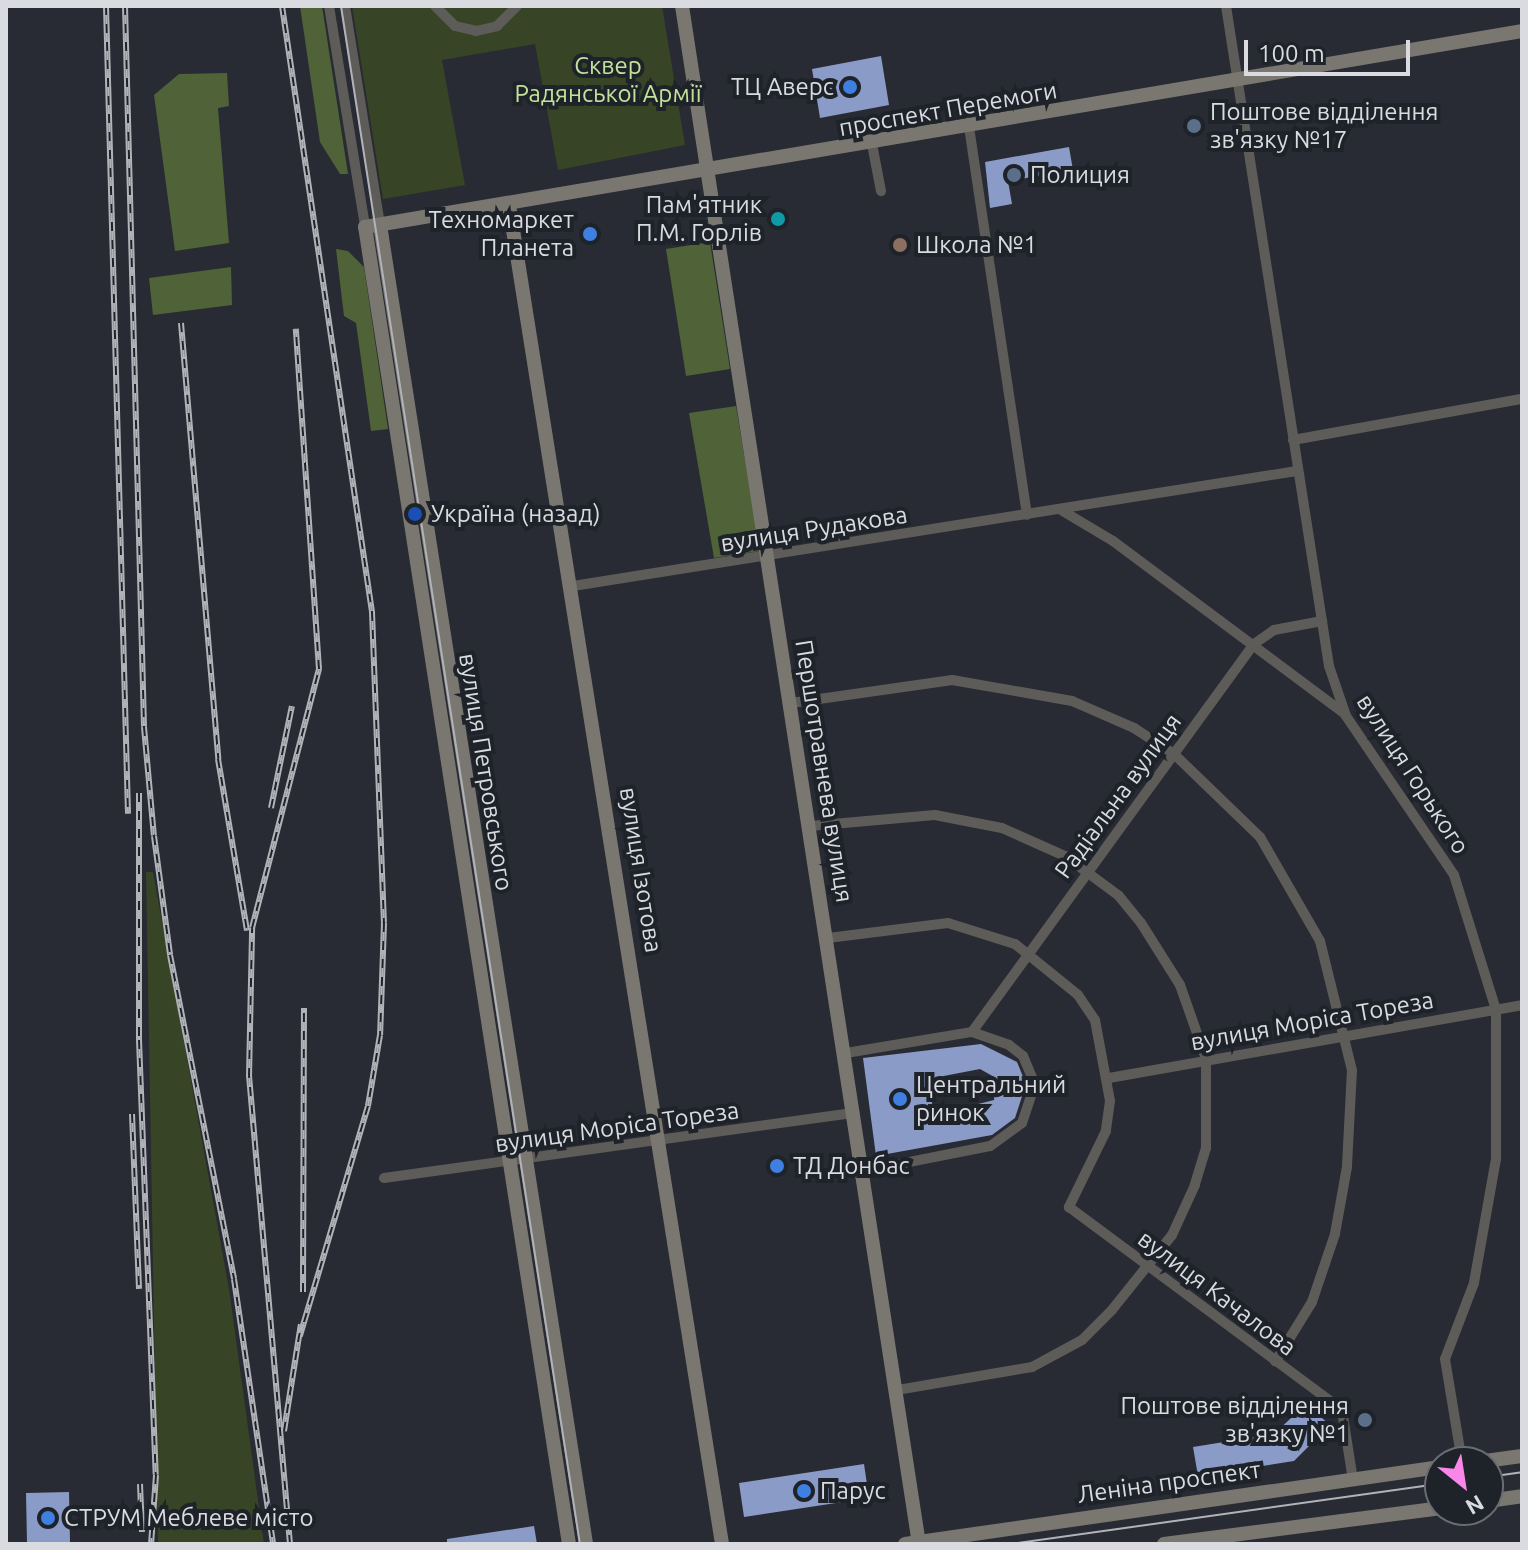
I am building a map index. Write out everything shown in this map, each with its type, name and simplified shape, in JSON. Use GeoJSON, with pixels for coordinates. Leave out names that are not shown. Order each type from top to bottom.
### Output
{"type":"FeatureCollection","features":[{"type":"Feature","properties":{"kind":"main road","name":"Першотравнева вулиця"},"geometry":{"type":"LineString","coordinates":[[682,6],[898,1390],[915,1543]]}},
{"type":"Feature","properties":{"kind":"main road","name":"проспект Перемоги"},"geometry":{"type":"LineString","coordinates":[[373,226],[710,172],[1522,31]]}},
{"type":"Feature","properties":{"kind":"main road","name":"вулиця Ізотова"},"geometry":{"type":"LineString","coordinates":[[509,205],[573,586],[722,1544]]}},
{"type":"Feature","properties":{"kind":"main road","name":"вулиця Петровського"},"geometry":{"type":"LineString","coordinates":[[373,226],[586,1544]]}},
{"type":"Feature","properties":{"kind":"main road","name":"вулиця Петровського"},"geometry":{"type":"LineString","coordinates":[[373,226],[569,1544]]}},
{"type":"Feature","properties":{"kind":"main road","name":"Леніна проспект"},"geometry":{"type":"LineString","coordinates":[[915,1543],[1424,1469]]}},
{"type":"Feature","properties":{"kind":"main road"},"geometry":{"type":"LineString","coordinates":[[1164,1544],[1424,1510]]}},
{"type":"Feature","properties":{"kind":"street","name":"вулиця Петровського"},"geometry":{"type":"LineString","coordinates":[[329,6],[373,226]]}},
{"type":"Feature","properties":{"kind":"street","name":"вулиця Петровського"},"geometry":{"type":"LineString","coordinates":[[345,6],[373,226]]}},
{"type":"Feature","properties":{"kind":"street"},"geometry":{"type":"LineString","coordinates":[[435,6],[455,26],[476,31],[497,26],[517,6]]}},
{"type":"Feature","properties":{"kind":"street","name":"вулиця Горького"},"geometry":{"type":"LineString","coordinates":[[1226,6],[1322,621],[1346,716],[1454,875],[1496,1010],[1496,1159],[1474,1283],[1445,1359],[1459,1446]]}},
{"type":"Feature","properties":{"kind":"street"},"geometry":{"type":"LineString","coordinates":[[969,127],[1027,515]]}},
{"type":"Feature","properties":{"kind":"street"},"geometry":{"type":"LineString","coordinates":[[872,144],[881,191]]}},
{"type":"Feature","properties":{"kind":"street"},"geometry":{"type":"LineString","coordinates":[[1293,440],[1522,399]]}},
{"type":"Feature","properties":{"kind":"street","name":"вулиця Рудакова"},"geometry":{"type":"LineString","coordinates":[[573,586],[1297,471]]}},
{"type":"Feature","properties":{"kind":"street"},"geometry":{"type":"LineString","coordinates":[[1061,510],[1254,644],[1346,716]]}},
{"type":"Feature","properties":{"kind":"street","name":"Радіальна вулиця"},"geometry":{"type":"LineString","coordinates":[[972,1032],[1254,644],[1274,630],[1322,621]]}},
{"type":"Feature","properties":{"kind":"street"},"geometry":{"type":"LineString","coordinates":[[791,703],[910,685],[987,682],[1072,701],[1134,728],[1174,754],[1260,837],[1293,885],[1320,941],[1348,1035],[1352,1103],[1341,1211],[1312,1302],[1275,1362]]}},
{"type":"Feature","properties":{"kind":"street"},"geometry":{"type":"LineString","coordinates":[[810,826],[902,816],[969,820],[1036,841],[1088,872],[1119,896],[1160,952],[1193,1015],[1206,1059],[1206,1148],[1184,1212],[1149,1268],[1063,1353],[998,1376],[898,1390]]}},
{"type":"Feature","properties":{"kind":"street"},"geometry":{"type":"LineString","coordinates":[[828,938],[934,922],[1029,953],[1088,1008],[1109,1078]]}},
{"type":"Feature","properties":{"kind":"street","name":"вулиця Моріса Тореза"},"geometry":{"type":"LineString","coordinates":[[1109,1078],[1522,1005]]}},
{"type":"Feature","properties":{"kind":"street"},"geometry":{"type":"LineString","coordinates":[[846,1053],[972,1032],[1009,1045],[1032,1070],[1031,1107],[1022,1123],[990,1146],[864,1171]]}},
{"type":"Feature","properties":{"kind":"street","name":"вулиця Качалова"},"geometry":{"type":"LineString","coordinates":[[1109,1078],[1106,1131],[1069,1207],[1342,1410],[1353,1480]]}},
{"type":"Feature","properties":{"kind":"street","name":"вулиця Моріса Тореза"},"geometry":{"type":"LineString","coordinates":[[384,1178],[526,1161],[855,1113]]}},
{"type":"Feature","properties":{"kind":"green space"},"geometry":{"type":"Polygon","coordinates":[[[300,6],[322,6],[348,174],[340,174],[320,142],[300,6]]]}},
{"type":"Feature","properties":{"kind":"green space","name":"Сквер Радянської Армії"},"geometry":{"type":"Polygon","coordinates":[[[352,6],[662,6],[685,145],[558,170],[535,44],[442,60],[465,185],[383,199],[352,6]]]}},
{"type":"Feature","properties":{"kind":"green space"},"geometry":{"type":"Polygon","coordinates":[[[227,73],[229,106],[218,108],[229,243],[175,251],[154,95],[179,74],[227,73]]]}},
{"type":"Feature","properties":{"kind":"green space"},"geometry":{"type":"Polygon","coordinates":[[[710,242],[730,369],[686,376],[666,249],[710,242]]]}},
{"type":"Feature","properties":{"kind":"green space"},"geometry":{"type":"Polygon","coordinates":[[[336,249],[348,251],[364,267],[388,429],[371,431],[356,323],[344,316],[336,249]]]}},
{"type":"Feature","properties":{"kind":"green space"},"geometry":{"type":"Polygon","coordinates":[[[231,267],[232,305],[153,315],[149,278],[231,267]]]}},
{"type":"Feature","properties":{"kind":"green space"},"geometry":{"type":"Polygon","coordinates":[[[736,406],[760,551],[714,558],[689,413],[736,406]]]}},
{"type":"Feature","properties":{"kind":"green space"},"geometry":{"type":"Polygon","coordinates":[[[146,872],[153,872],[229,1289],[264,1544],[158,1544],[146,872]]]}},
{"type":"Feature","properties":{"kind":"building","name":"ТЦ Аверс"},"geometry":{"type":"Polygon","coordinates":[[[881,56],[889,105],[820,118],[812,69],[881,56]]]}},
{"type":"Feature","properties":{"kind":"building","name":"Полиция"},"geometry":{"type":"Polygon","coordinates":[[[1069,147],[1073,170],[1008,181],[1012,204],[990,208],[985,162],[1069,147]]]}},
{"type":"Feature","properties":{"kind":"building","name":"Центральний ринок"},"geometry":{"type":"Polygon","coordinates":[[[981,1044],[1017,1062],[1026,1084],[1015,1118],[992,1135],[876,1156],[863,1058],[981,1044]],[[980,1069],[928,1079],[934,1115],[994,1100],[996,1078],[980,1069]]]}},
{"type":"Feature","properties":{"kind":"building"},"geometry":{"type":"Polygon","coordinates":[[[1306,1404],[1330,1425],[1294,1461],[1198,1476],[1193,1447],[1274,1434],[1306,1404]]]}},
{"type":"Feature","properties":{"kind":"building","name":"Парус"},"geometry":{"type":"Polygon","coordinates":[[[864,1464],[869,1498],[744,1517],[739,1483],[864,1464]]]}},
{"type":"Feature","properties":{"kind":"building","name":"СТРУМ Меблеве місто"},"geometry":{"type":"Polygon","coordinates":[[[69,1492],[70,1542],[27,1543],[26,1493],[69,1492]]]}},
{"type":"Feature","properties":{"kind":"building"},"geometry":{"type":"Polygon","coordinates":[[[534,1526],[537,1544],[447,1544],[447,1539],[534,1526]]]}},
{"type":"Feature","properties":{"kind":"tram line"},"geometry":{"type":"LineString","coordinates":[[341,6],[580,1544]]}},
{"type":"Feature","properties":{"kind":"tram line"},"geometry":{"type":"LineString","coordinates":[[1504,1475],[1522,1472]]}},
{"type":"Feature","properties":{"kind":"tram line"},"geometry":{"type":"LineString","coordinates":[[1011,1544],[1424,1486]]}},
{"type":"Feature","properties":{"kind":"railway"},"geometry":{"type":"LineString","coordinates":[[106,6],[128,814]]}},
{"type":"Feature","properties":{"kind":"railway"},"geometry":{"type":"LineString","coordinates":[[125,6],[144,727],[154,836],[170,955],[234,1279],[273,1544]]}},
{"type":"Feature","properties":{"kind":"railway"},"geometry":{"type":"LineString","coordinates":[[282,6],[372,612],[384,923],[380,1035],[368,1106],[300,1336]]}},
{"type":"Feature","properties":{"kind":"railway"},"geometry":{"type":"LineString","coordinates":[[181,323],[218,759],[247,931]]}},
{"type":"Feature","properties":{"kind":"railway"},"geometry":{"type":"LineString","coordinates":[[290,1544],[249,1077],[252,928],[319,669],[296,329]]}},
{"type":"Feature","properties":{"kind":"railway"},"geometry":{"type":"LineString","coordinates":[[271,808],[292,706]]}},
{"type":"Feature","properties":{"kind":"railway"},"geometry":{"type":"LineString","coordinates":[[139,793],[139,1040],[156,1475],[151,1544]]}},
{"type":"Feature","properties":{"kind":"railway"},"geometry":{"type":"LineString","coordinates":[[303,1292],[304,1008]]}},
{"type":"Feature","properties":{"kind":"railway"},"geometry":{"type":"LineString","coordinates":[[132,1114],[139,1289]]}},
{"type":"Feature","properties":{"kind":"railway"},"geometry":{"type":"LineString","coordinates":[[284,1431],[301,1324]]}},
{"type":"Feature","properties":{"kind":"railway"},"geometry":{"type":"LineString","coordinates":[[140,1484],[142,1532]]}},
{"type":"Feature","properties":{"kind":"place","name":"ТЦ Аверс"},"geometry":{"type":"Point","coordinates":[850,87]}},
{"type":"Feature","properties":{"kind":"place","name":"Поштове відділення зв'язку №17"},"geometry":{"type":"Point","coordinates":[1194,126]}},
{"type":"Feature","properties":{"kind":"place","name":"Полиция"},"geometry":{"type":"Point","coordinates":[1014,175]}},
{"type":"Feature","properties":{"kind":"place","name":"Пам'ятник П.М. Горлів"},"geometry":{"type":"Point","coordinates":[778,219]}},
{"type":"Feature","properties":{"kind":"place","name":"Техномаркет Планета"},"geometry":{"type":"Point","coordinates":[590,234]}},
{"type":"Feature","properties":{"kind":"place","name":"Школа №1"},"geometry":{"type":"Point","coordinates":[900,245]}},
{"type":"Feature","properties":{"kind":"place","name":"Україна (назад)"},"geometry":{"type":"Point","coordinates":[415,514]}},
{"type":"Feature","properties":{"kind":"place","name":"Центральний ринок"},"geometry":{"type":"Point","coordinates":[900,1099]}},
{"type":"Feature","properties":{"kind":"place","name":"ТД Донбас"},"geometry":{"type":"Point","coordinates":[777,1166]}},
{"type":"Feature","properties":{"kind":"place","name":"Поштове відділення зв'язку №1"},"geometry":{"type":"Point","coordinates":[1365,1420]}},
{"type":"Feature","properties":{"kind":"place","name":"Парус"},"geometry":{"type":"Point","coordinates":[804,1491]}},
{"type":"Feature","properties":{"kind":"place","name":"СТРУМ Меблеве місто"},"geometry":{"type":"Point","coordinates":[48,1518]}}]}
